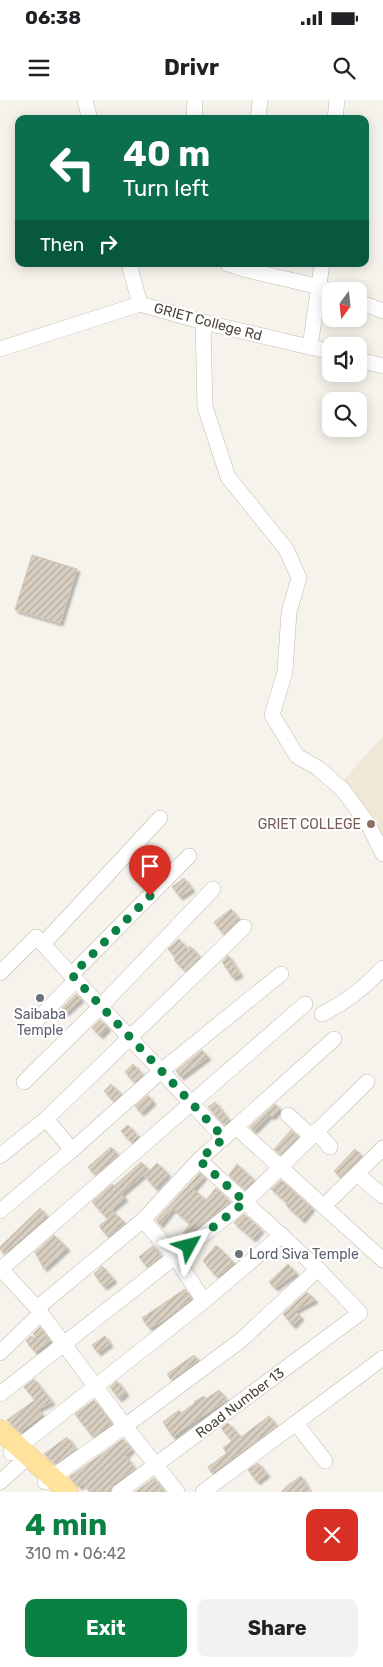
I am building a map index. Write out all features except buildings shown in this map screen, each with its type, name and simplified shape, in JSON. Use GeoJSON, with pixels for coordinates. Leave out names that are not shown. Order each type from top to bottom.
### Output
{"type":"FeatureCollection","features":[{"type":"Feature","properties":{"kind":"main road"},"geometry":{"type":"LineString","coordinates":[[0,1430],[16,1452],[50,1483],[68,1492]]}},
{"type":"Feature","properties":{"kind":"street"},"geometry":{"type":"LineString","coordinates":[[85,100],[89,115]]}},
{"type":"Feature","properties":{"kind":"street"},"geometry":{"type":"LineString","coordinates":[[194,115],[195,100]]}},
{"type":"Feature","properties":{"kind":"street"},"geometry":{"type":"LineString","coordinates":[[258,115],[260,100]]}},
{"type":"Feature","properties":{"kind":"street"},"geometry":{"type":"LineString","coordinates":[[335,115],[337,100]]}},
{"type":"Feature","properties":{"kind":"street"},"geometry":{"type":"LineString","coordinates":[[130,267],[140,304]]}},
{"type":"Feature","properties":{"kind":"street"},"geometry":{"type":"LineString","coordinates":[[247,267],[322,288]]}},
{"type":"Feature","properties":{"kind":"street"},"geometry":{"type":"LineString","coordinates":[[322,267],[325,282]]}},
{"type":"Feature","properties":{"kind":"street","name":"GRIET College Rd"},"geometry":{"type":"LineString","coordinates":[[0,349],[140,304],[203,322],[322,350]]}},
{"type":"Feature","properties":{"kind":"street"},"geometry":{"type":"LineString","coordinates":[[310,347],[322,304]]}},
{"type":"Feature","properties":{"kind":"street"},"geometry":{"type":"LineString","coordinates":[[368,305],[383,311]]}},
{"type":"Feature","properties":{"kind":"street"},"geometry":{"type":"LineString","coordinates":[[203,322],[205,407],[228,477],[286,549],[300,578],[288,612],[285,672],[272,716],[297,756],[318,768],[343,790],[368,824],[383,854]]}},
{"type":"Feature","properties":{"kind":"street"},"geometry":{"type":"LineString","coordinates":[[367,362],[383,366]]}},
{"type":"Feature","properties":{"kind":"street"},"geometry":{"type":"LineString","coordinates":[[43,944],[160,818]]}},
{"type":"Feature","properties":{"kind":"street"},"geometry":{"type":"LineString","coordinates":[[32,1025],[189,856]]}},
{"type":"Feature","properties":{"kind":"street"},"geometry":{"type":"LineString","coordinates":[[24,1082],[100,1007],[213,889]]}},
{"type":"Feature","properties":{"kind":"street"},"geometry":{"type":"LineString","coordinates":[[0,1156],[46,1119],[244,927]]}},
{"type":"Feature","properties":{"kind":"street"},"geometry":{"type":"LineString","coordinates":[[0,973],[36,937],[224,1138]]}},
{"type":"Feature","properties":{"kind":"street"},"geometry":{"type":"LineString","coordinates":[[322,1014],[342,1004],[374,978],[383,968]]}},
{"type":"Feature","properties":{"kind":"street"},"geometry":{"type":"LineString","coordinates":[[0,1211],[72,1150],[161,1070],[281,974]]}},
{"type":"Feature","properties":{"kind":"street"},"geometry":{"type":"LineString","coordinates":[[177,1492],[95,1387],[39,1311],[0,1269],[305,1004]]}},
{"type":"Feature","properties":{"kind":"street"},"geometry":{"type":"LineString","coordinates":[[0,1353],[39,1311],[143,1220],[199,1160],[334,1038]]}},
{"type":"Feature","properties":{"kind":"street"},"geometry":{"type":"LineString","coordinates":[[0,1394],[245,1202],[367,1082]]}},
{"type":"Feature","properties":{"kind":"street"},"geometry":{"type":"LineString","coordinates":[[288,1115],[330,1147]]}},
{"type":"Feature","properties":{"kind":"street"},"geometry":{"type":"LineString","coordinates":[[46,1119],[72,1150]]}},
{"type":"Feature","properties":{"kind":"street"},"geometry":{"type":"LineString","coordinates":[[236,1127],[383,1260]]}},
{"type":"Feature","properties":{"kind":"street"},"geometry":{"type":"LineString","coordinates":[[324,1206],[383,1148]]}},
{"type":"Feature","properties":{"kind":"street"},"geometry":{"type":"LineString","coordinates":[[50,1483],[240,1341],[318,1269],[199,1160]]}},
{"type":"Feature","properties":{"kind":"street"},"geometry":{"type":"LineString","coordinates":[[357,1174],[383,1196]]}},
{"type":"Feature","properties":{"kind":"street"},"geometry":{"type":"LineString","coordinates":[[143,1220],[175,1257],[204,1301]]}},
{"type":"Feature","properties":{"kind":"street"},"geometry":{"type":"LineString","coordinates":[[0,1482],[16,1452],[204,1301],[282,1235]]}},
{"type":"Feature","properties":{"kind":"street","name":"Road Number 13"},"geometry":{"type":"LineString","coordinates":[[119,1492],[360,1313],[318,1269]]}},
{"type":"Feature","properties":{"kind":"street"},"geometry":{"type":"LineString","coordinates":[[203,1492],[383,1358]]}},
{"type":"Feature","properties":{"kind":"street"},"geometry":{"type":"LineString","coordinates":[[296,1423],[324,1461]]}},
{"type":"Feature","properties":{"kind":"shaded area","name":"GRIET COLLEGE"},"geometry":{"type":"Polygon","coordinates":[[[383,736],[383,858],[335,790],[383,736]]]}},
{"type":"Feature","properties":{"kind":"place","name":"GRIET COLLEGE"},"geometry":{"type":"Point","coordinates":[371,824]}},
{"type":"Feature","properties":{"kind":"place","name":"Saibaba Temple"},"geometry":{"type":"Point","coordinates":[40,998]}},
{"type":"Feature","properties":{"kind":"place","name":"Lord Siva Temple"},"geometry":{"type":"Point","coordinates":[239,1254]}},
{"type":"Feature","properties":{"kind":"route"},"geometry":{"type":"LineString","coordinates":[[150,896],[72,975],[224,1138],[199,1160],[245,1202],[189,1246]]}}]}
